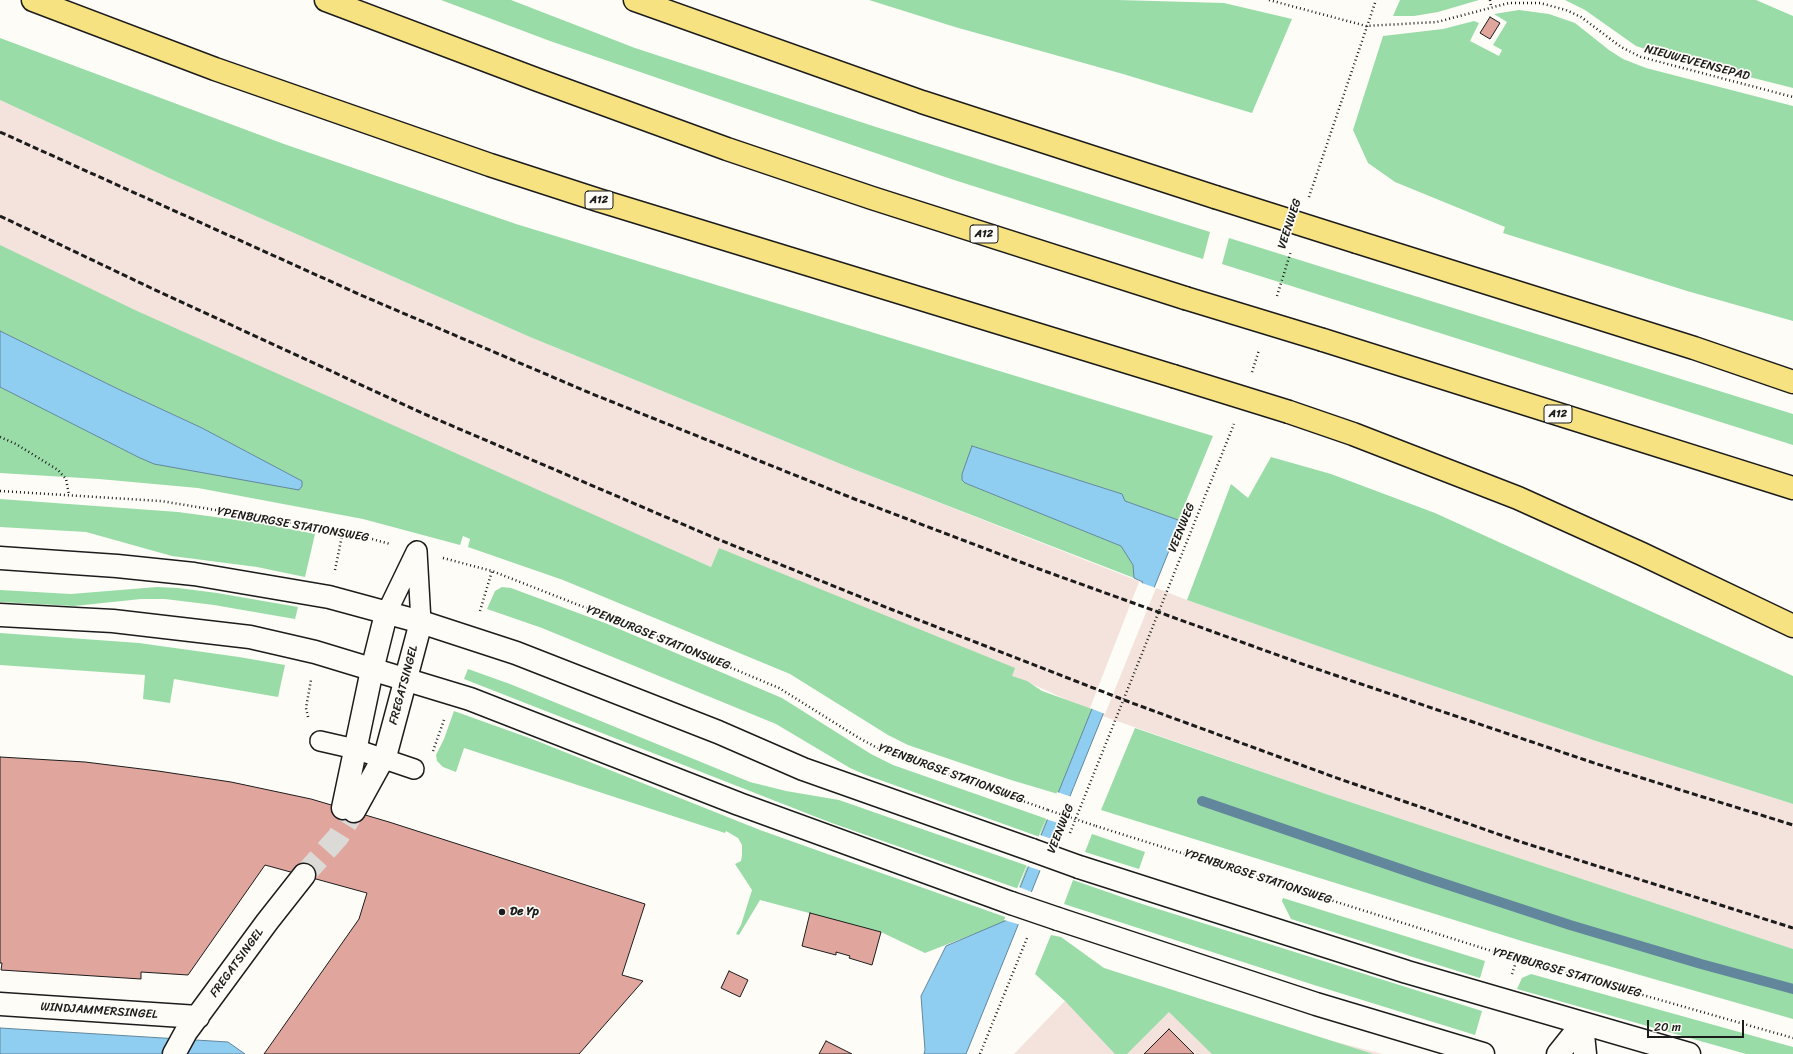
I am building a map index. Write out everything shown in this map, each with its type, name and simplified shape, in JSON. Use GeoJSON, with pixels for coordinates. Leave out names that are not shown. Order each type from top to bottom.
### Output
{"type":"FeatureCollection","features":[{"type":"Feature","properties":{"kind":"highway","name":"A12"},"geometry":{"type":"LineString","coordinates":[[34,0],[215,69],[490,165],[598,200],[1289,412],[1353,434],[1518,498],[1642,554],[1793,626]]}},
{"type":"Feature","properties":{"kind":"highway","name":"A12"},"geometry":{"type":"LineString","coordinates":[[326,0],[727,149],[872,198],[1185,298],[1793,488]]}},
{"type":"Feature","properties":{"kind":"highway"},"geometry":{"type":"LineString","coordinates":[[634,0],[915,99],[1215,197],[1694,348],[1793,382]]}},
{"type":"Feature","properties":{"kind":"highway"},"geometry":{"type":"LineString","coordinates":[[1694,348],[1793,367]]}},
{"type":"Feature","properties":{"kind":"main road"},"geometry":{"type":"LineString","coordinates":[[0,558],[117,566],[194,574],[329,597],[386,614],[421,622],[516,653],[718,732],[803,769],[1079,867],[1322,946],[1582,1024],[1689,1054]]}},
{"type":"Feature","properties":{"kind":"main road","name":"FREGATSINGEL"},"geometry":{"type":"LineString","coordinates":[[386,614],[355,749],[348,810],[383,758],[393,731],[421,622]]}},
{"type":"Feature","properties":{"kind":"main road"},"geometry":{"type":"LineString","coordinates":[[0,615],[113,621],[250,637],[315,652],[470,699],[746,807],[1058,919],[1316,1004],[1483,1054]]}},
{"type":"Feature","properties":{"kind":"main road","name":"FREGATSINGEL"},"geometry":{"type":"LineString","coordinates":[[174,1054],[192,1025],[267,922],[304,875]]}},
{"type":"Feature","properties":{"kind":"main road","name":"WINDJAMMERSINGEL"},"geometry":{"type":"LineString","coordinates":[[0,1004],[192,1025]]}},
{"type":"Feature","properties":{"kind":"main road"},"geometry":{"type":"LineString","coordinates":[[1558,1054],[1582,1024]]}},
{"type":"Feature","properties":{"kind":"main road"},"geometry":{"type":"LineString","coordinates":[[1582,1024],[1585,1054]]}},
{"type":"Feature","properties":{"kind":"lane"},"geometry":{"type":"LineString","coordinates":[[386,614],[417,551]]}},
{"type":"Feature","properties":{"kind":"lane"},"geometry":{"type":"LineString","coordinates":[[417,551],[421,622]]}},
{"type":"Feature","properties":{"kind":"lane"},"geometry":{"type":"LineString","coordinates":[[320,741],[355,749],[414,769]]}},
{"type":"Feature","properties":{"kind":"path","name":"NIEUWEVEENSEPAD"},"geometry":{"type":"LineString","coordinates":[[1269,0],[1366,26],[1437,22],[1509,2],[1552,5],[1581,17],[1621,47],[1641,57],[1793,97]]}},
{"type":"Feature","properties":{"kind":"path","name":"VEENWEG"},"geometry":{"type":"LineString","coordinates":[[1307,203],[1376,0]]}},
{"type":"Feature","properties":{"kind":"path"},"geometry":{"type":"LineString","coordinates":[[1490,0],[1492,6]]}},
{"type":"Feature","properties":{"kind":"path","name":"VEENWEG"},"geometry":{"type":"LineString","coordinates":[[1275,300],[1292,248]]}},
{"type":"Feature","properties":{"kind":"path"},"geometry":{"type":"LineString","coordinates":[[1251,378],[1261,346]]}},
{"type":"Feature","properties":{"kind":"path","name":"VEENWEG"},"geometry":{"type":"LineString","coordinates":[[1069,835],[1236,417]]}},
{"type":"Feature","properties":{"kind":"path"},"geometry":{"type":"LineString","coordinates":[[0,437],[16,444],[58,470],[66,479],[69,496]]}},
{"type":"Feature","properties":{"kind":"path","name":"YPENBURGSE STATIONSWEG"},"geometry":{"type":"LineString","coordinates":[[0,491],[161,501],[343,531],[492,571],[627,624],[779,688],[859,738],[883,751],[1096,826],[1517,960],[1793,1038]]}},
{"type":"Feature","properties":{"kind":"path"},"geometry":{"type":"LineString","coordinates":[[980,1054],[1027,938]]}},
{"type":"Feature","properties":{"kind":"shaded area"},"geometry":{"type":"Polygon","coordinates":[[[0,100],[167,177],[530,337],[853,469],[1187,600],[1596,741],[1793,804],[1793,949],[1326,794],[1091,712],[1048,691],[804,591],[719,548],[711,567],[261,370],[0,247],[0,100]]]}},
{"type":"Feature","properties":{"kind":"shaded area"},"geometry":{"type":"Polygon","coordinates":[[[1087,978],[1383,1054],[1014,1054],[1087,978]]]}},
{"type":"Feature","properties":{"kind":"green space"},"geometry":{"type":"Polygon","coordinates":[[[441,0],[511,0],[635,48],[876,127],[1210,232],[1203,259],[951,179],[550,41],[441,0]]]}},
{"type":"Feature","properties":{"kind":"green space"},"geometry":{"type":"Polygon","coordinates":[[[869,0],[1118,0],[1224,3],[1292,19],[1252,113],[1123,74],[955,27],[869,0]]]}},
{"type":"Feature","properties":{"kind":"green space"},"geometry":{"type":"Polygon","coordinates":[[[1400,0],[1479,0],[1438,12],[1414,16],[1393,16],[1400,0]]]}},
{"type":"Feature","properties":{"kind":"green space"},"geometry":{"type":"Polygon","coordinates":[[[1565,0],[1756,0],[1793,16],[1793,88],[1666,56],[1636,46],[1585,10],[1565,0]]]}},
{"type":"Feature","properties":{"kind":"green space"},"geometry":{"type":"Polygon","coordinates":[[[1519,10],[1549,14],[1575,23],[1623,59],[1646,68],[1793,106],[1793,321],[1687,291],[1503,233],[1505,227],[1395,182],[1368,163],[1353,130],[1383,36],[1443,29],[1474,21],[1479,23],[1470,41],[1499,56],[1502,50],[1493,45],[1507,22],[1494,14],[1519,10]]]}},
{"type":"Feature","properties":{"kind":"green space"},"geometry":{"type":"Polygon","coordinates":[[[0,38],[284,144],[516,224],[1213,436],[1180,516],[1181,521],[1125,501],[1122,494],[972,446],[965,483],[1121,546],[1133,565],[1134,578],[853,469],[530,337],[167,177],[0,100],[0,38]]]}},
{"type":"Feature","properties":{"kind":"green space"},"geometry":{"type":"Polygon","coordinates":[[[1229,238],[1793,414],[1793,445],[1222,264],[1229,238]]]}},
{"type":"Feature","properties":{"kind":"green space"},"geometry":{"type":"Polygon","coordinates":[[[0,245],[137,311],[711,567],[719,548],[1015,668],[1012,676],[1027,681],[1042,691],[1092,709],[1058,794],[1011,780],[908,745],[888,735],[790,674],[563,580],[468,547],[470,539],[463,536],[460,545],[363,519],[198,488],[99,479],[0,473],[0,387],[138,457],[302,481],[202,428],[118,389],[0,331],[0,245]]]}},
{"type":"Feature","properties":{"kind":"green space"},"geometry":{"type":"Polygon","coordinates":[[[1271,457],[1331,474],[1435,513],[1793,676],[1793,804],[1596,741],[1187,600],[1231,484],[1248,498],[1271,457]]]}},
{"type":"Feature","properties":{"kind":"green space"},"geometry":{"type":"Polygon","coordinates":[[[0,499],[178,512],[260,523],[315,534],[305,577],[257,567],[172,556],[86,532],[0,527],[0,499]]]}},
{"type":"Feature","properties":{"kind":"green space"},"geometry":{"type":"Polygon","coordinates":[[[157,587],[217,593],[298,607],[295,619],[214,605],[165,599],[141,599],[74,606],[0,602],[0,590],[71,594],[157,587]]]}},
{"type":"Feature","properties":{"kind":"green space"},"geometry":{"type":"Polygon","coordinates":[[[502,587],[511,588],[605,623],[782,698],[871,754],[893,765],[1047,819],[1040,837],[866,775],[850,768],[776,724],[542,628],[487,609],[495,591],[502,587]]]}},
{"type":"Feature","properties":{"kind":"green space"},"geometry":{"type":"Polygon","coordinates":[[[0,633],[139,643],[285,665],[278,697],[174,679],[170,703],[143,699],[145,675],[0,665],[0,633]]]}},
{"type":"Feature","properties":{"kind":"green space"},"geometry":{"type":"Polygon","coordinates":[[[468,669],[510,684],[750,782],[786,791],[839,800],[1028,866],[1019,889],[829,822],[464,679],[468,669]]]}},
{"type":"Feature","properties":{"kind":"green space"},"geometry":{"type":"Polygon","coordinates":[[[454,711],[532,739],[760,830],[1008,918],[1007,921],[925,953],[881,932],[760,900],[739,935],[736,934],[741,925],[752,890],[735,864],[741,861],[742,855],[742,845],[738,838],[726,831],[725,833],[464,748],[456,772],[443,767],[437,761],[436,755],[444,739],[454,711]]]}},
{"type":"Feature","properties":{"kind":"green space"},"geometry":{"type":"Polygon","coordinates":[[[1135,728],[1326,794],[1793,949],[1793,1019],[1525,942],[1101,810],[1135,728]]]}},
{"type":"Feature","properties":{"kind":"green space"},"geometry":{"type":"Polygon","coordinates":[[[1092,834],[1145,852],[1139,869],[1085,852],[1092,834]]]}},
{"type":"Feature","properties":{"kind":"green space"},"geometry":{"type":"Polygon","coordinates":[[[1073,880],[1139,903],[1482,1011],[1475,1035],[1314,985],[1064,904],[1073,880]]]}},
{"type":"Feature","properties":{"kind":"green space"},"geometry":{"type":"Polygon","coordinates":[[[1283,898],[1485,961],[1480,978],[1291,919],[1282,901],[1283,898]]]}},
{"type":"Feature","properties":{"kind":"green space"},"geometry":{"type":"Polygon","coordinates":[[[1051,935],[1061,937],[1104,968],[1373,1054],[1212,1054],[1169,1012],[1127,1054],[1115,1054],[1065,1001],[1035,974],[1051,935]]]}},
{"type":"Feature","properties":{"kind":"green space"},"geometry":{"type":"Polygon","coordinates":[[[1531,974],[1793,1047],[1793,1054],[1746,1054],[1517,989],[1522,978],[1531,974]]]}},
{"type":"Feature","properties":{"kind":"water"},"geometry":{"type":"Polygon","coordinates":[[[0,331],[118,389],[202,428],[302,481],[302,486],[299,490],[154,464],[0,387],[0,331]]]}},
{"type":"Feature","properties":{"kind":"water"},"geometry":{"type":"Polygon","coordinates":[[[972,446],[1122,494],[1125,501],[1181,521],[966,1054],[924,1054],[925,1050],[921,996],[946,946],[1007,920],[1143,582],[1134,578],[1133,565],[1121,546],[965,483],[962,480],[962,474],[972,446]]]}},
{"type":"Feature","properties":{"kind":"water"},"geometry":{"type":"Polygon","coordinates":[[[0,1028],[228,1042],[245,1054],[0,1054],[0,1028]]]}},
{"type":"Feature","properties":{"kind":"pier"},"geometry":{"type":"Polygon","coordinates":[[[1139,582],[1156,588],[1105,714],[1090,708],[1139,582]]]}},
{"type":"Feature","properties":{"kind":"pier"},"geometry":{"type":"Polygon","coordinates":[[[1057,792],[1072,797],[1061,824],[1046,819],[1040,835],[1055,840],[1042,871],[1027,866],[1019,887],[1034,893],[1021,925],[1004,920],[1057,792]]]}},
{"type":"Feature","properties":{"kind":"building"},"geometry":{"type":"Polygon","coordinates":[[[1490,17],[1500,23],[1490,39],[1480,33],[1490,17]]]}},
{"type":"Feature","properties":{"kind":"building","name":"De Yp"},"geometry":{"type":"Polygon","coordinates":[[[0,757],[85,762],[158,771],[231,782],[311,799],[389,822],[645,904],[622,975],[643,981],[579,1054],[264,1054],[359,919],[367,893],[265,865],[188,975],[141,972],[141,979],[1,970],[0,757]]]}},
{"type":"Feature","properties":{"kind":"building"},"geometry":{"type":"Polygon","coordinates":[[[810,913],[881,932],[872,965],[849,958],[850,956],[836,952],[836,955],[802,946],[810,913]]]}},
{"type":"Feature","properties":{"kind":"building"},"geometry":{"type":"Polygon","coordinates":[[[729,971],[748,980],[740,997],[721,988],[729,971]]]}},
{"type":"Feature","properties":{"kind":"building"},"geometry":{"type":"Polygon","coordinates":[[[1169,1029],[1194,1054],[1144,1054],[1169,1029]]]}},
{"type":"Feature","properties":{"kind":"building"},"geometry":{"type":"Polygon","coordinates":[[[826,1041],[852,1054],[819,1054],[826,1041]]]}},
{"type":"Feature","properties":{"kind":"waterway"},"geometry":{"type":"LineString","coordinates":[[1202,801],[1570,925],[1701,964],[1793,989]]}},
{"type":"Feature","properties":{"kind":"tunnel"},"geometry":{"type":"LineString","coordinates":[[304,875],[338,837],[354,811]]}},
{"type":"Feature","properties":{"kind":"railway"},"geometry":{"type":"LineString","coordinates":[[0,132],[363,296],[590,393],[852,498],[1039,569],[1308,666],[1597,764],[1793,825]]}},
{"type":"Feature","properties":{"kind":"railway"},"geometry":{"type":"LineString","coordinates":[[0,216],[151,288],[422,413],[715,538],[893,610],[1132,703],[1334,777],[1518,841],[1793,928]]}},
{"type":"Feature","properties":{"kind":"place","name":"De Yp"},"geometry":{"type":"Point","coordinates":[502,912]}}]}
